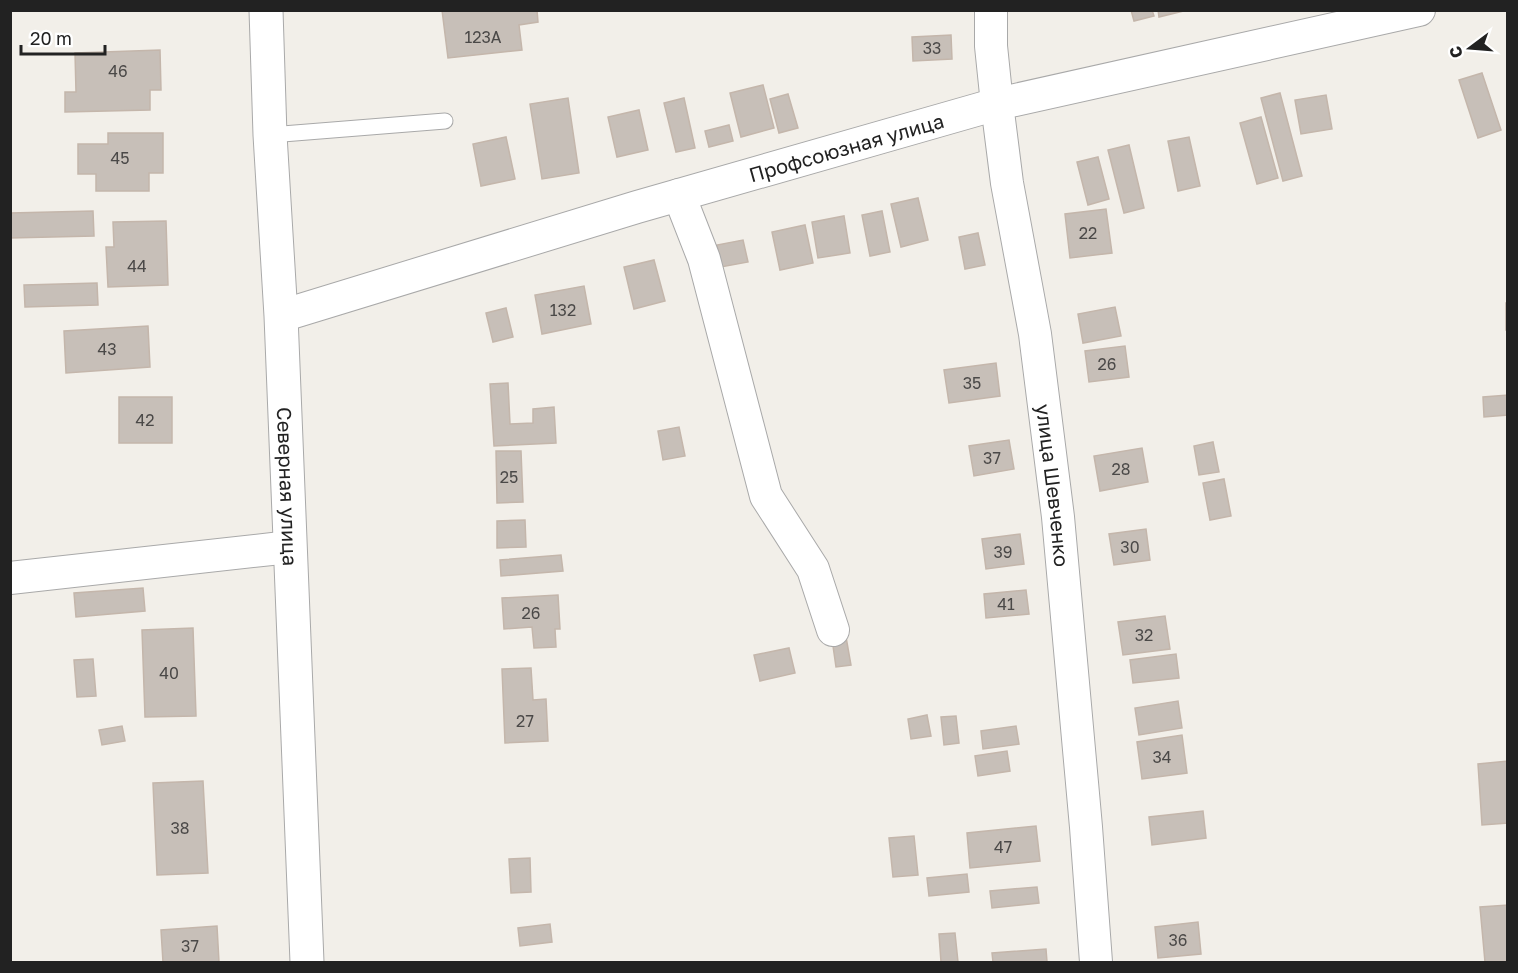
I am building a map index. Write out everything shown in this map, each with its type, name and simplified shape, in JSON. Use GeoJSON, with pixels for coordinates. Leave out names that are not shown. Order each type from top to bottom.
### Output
{"type":"FeatureCollection","features":[{"type":"Feature","properties":{"kind":"street","name":"Северная улица"},"geometry":{"type":"LineString","coordinates":[[266,10],[270,135],[281,316],[307,963]]}},
{"type":"Feature","properties":{"kind":"street","name":"улица Шевченко"},"geometry":{"type":"LineString","coordinates":[[991,10],[991,46],[1007,183],[1035,334],[1058,517],[1096,963]]}},
{"type":"Feature","properties":{"kind":"street","name":"Профсоюзная улица"},"geometry":{"type":"LineString","coordinates":[[281,316],[679,195],[997,104],[1419,10]]}},
{"type":"Feature","properties":{"kind":"street"},"geometry":{"type":"LineString","coordinates":[[679,195],[704,259],[766,496],[813,569],[833,630]]}},
{"type":"Feature","properties":{"kind":"street"},"geometry":{"type":"LineString","coordinates":[[10,578],[290,547]]}},
{"type":"Feature","properties":{"kind":"lane"},"geometry":{"type":"LineString","coordinates":[[270,135],[445,122]]}},
{"type":"Feature","properties":{"kind":"building"},"geometry":{"type":"Polygon","coordinates":[[[442,10],[537,10],[538,22],[519,25],[522,50],[448,58],[442,10]]]}},
{"type":"Feature","properties":{"kind":"building"},"geometry":{"type":"Polygon","coordinates":[[[1131,10],[1152,10],[1154,16],[1134,21],[1131,10]]]}},
{"type":"Feature","properties":{"kind":"building"},"geometry":{"type":"Polygon","coordinates":[[[1158,10],[1184,10],[1184,11],[1159,17],[1158,10]]]}},
{"type":"Feature","properties":{"kind":"building"},"geometry":{"type":"Polygon","coordinates":[[[951,35],[952,59],[913,61],[912,37],[951,35]]]}},
{"type":"Feature","properties":{"kind":"building"},"geometry":{"type":"Polygon","coordinates":[[[160,50],[161,90],[150,90],[150,110],[65,112],[65,92],[76,92],[75,53],[160,50]]]}},
{"type":"Feature","properties":{"kind":"building"},"geometry":{"type":"Polygon","coordinates":[[[1482,73],[1501,130],[1478,138],[1459,80],[1482,73]]]}},
{"type":"Feature","properties":{"kind":"building"},"geometry":{"type":"Polygon","coordinates":[[[763,85],[774,128],[741,137],[730,93],[763,85]]]}},
{"type":"Feature","properties":{"kind":"building"},"geometry":{"type":"Polygon","coordinates":[[[1280,93],[1302,176],[1283,181],[1261,98],[1280,93]]]}},
{"type":"Feature","properties":{"kind":"building"},"geometry":{"type":"Polygon","coordinates":[[[788,94],[798,128],[779,133],[770,99],[788,94]]]}},
{"type":"Feature","properties":{"kind":"building"},"geometry":{"type":"Polygon","coordinates":[[[1326,95],[1332,129],[1301,134],[1295,100],[1326,95]]]}},
{"type":"Feature","properties":{"kind":"building"},"geometry":{"type":"Polygon","coordinates":[[[568,98],[579,173],[542,179],[530,104],[568,98]]]}},
{"type":"Feature","properties":{"kind":"building"},"geometry":{"type":"Polygon","coordinates":[[[684,98],[695,148],[676,152],[664,103],[684,98]]]}},
{"type":"Feature","properties":{"kind":"building"},"geometry":{"type":"Polygon","coordinates":[[[639,110],[648,150],[617,157],[608,117],[639,110]]]}},
{"type":"Feature","properties":{"kind":"building"},"geometry":{"type":"Polygon","coordinates":[[[1261,117],[1278,178],[1257,184],[1240,123],[1261,117]]]}},
{"type":"Feature","properties":{"kind":"building"},"geometry":{"type":"Polygon","coordinates":[[[729,125],[733,141],[709,147],[705,131],[729,125]]]}},
{"type":"Feature","properties":{"kind":"building"},"geometry":{"type":"Polygon","coordinates":[[[108,133],[163,133],[163,173],[149,173],[149,191],[96,191],[96,174],[78,174],[78,144],[108,144],[108,133]]]}},
{"type":"Feature","properties":{"kind":"building"},"geometry":{"type":"Polygon","coordinates":[[[506,137],[515,179],[481,186],[473,144],[506,137]]]}},
{"type":"Feature","properties":{"kind":"building"},"geometry":{"type":"Polygon","coordinates":[[[1189,137],[1200,186],[1178,191],[1168,141],[1189,137]]]}},
{"type":"Feature","properties":{"kind":"building"},"geometry":{"type":"Polygon","coordinates":[[[1129,145],[1144,208],[1124,213],[1108,150],[1129,145]]]}},
{"type":"Feature","properties":{"kind":"building"},"geometry":{"type":"Polygon","coordinates":[[[1098,157],[1109,199],[1088,205],[1077,162],[1098,157]]]}},
{"type":"Feature","properties":{"kind":"building"},"geometry":{"type":"Polygon","coordinates":[[[918,198],[928,240],[901,247],[891,204],[918,198]]]}},
{"type":"Feature","properties":{"kind":"building"},"geometry":{"type":"Polygon","coordinates":[[[1106,209],[1112,253],[1070,258],[1065,214],[1106,209]]]}},
{"type":"Feature","properties":{"kind":"building"},"geometry":{"type":"Polygon","coordinates":[[[93,211],[94,236],[10,238],[10,213],[93,211]]]}},
{"type":"Feature","properties":{"kind":"building"},"geometry":{"type":"Polygon","coordinates":[[[882,211],[890,252],[870,256],[862,215],[882,211]]]}},
{"type":"Feature","properties":{"kind":"building"},"geometry":{"type":"Polygon","coordinates":[[[844,216],[850,253],[818,258],[812,222],[844,216]]]}},
{"type":"Feature","properties":{"kind":"building"},"geometry":{"type":"Polygon","coordinates":[[[166,221],[168,285],[108,287],[106,247],[114,247],[113,222],[166,221]]]}},
{"type":"Feature","properties":{"kind":"building"},"geometry":{"type":"Polygon","coordinates":[[[805,225],[813,263],[780,270],[772,232],[805,225]]]}},
{"type":"Feature","properties":{"kind":"building"},"geometry":{"type":"Polygon","coordinates":[[[978,233],[985,265],[965,269],[959,237],[978,233]]]}},
{"type":"Feature","properties":{"kind":"building"},"geometry":{"type":"Polygon","coordinates":[[[743,240],[748,262],[721,267],[717,245],[743,240]]]}},
{"type":"Feature","properties":{"kind":"building"},"geometry":{"type":"Polygon","coordinates":[[[654,260],[665,301],[634,309],[624,267],[654,260]]]}},
{"type":"Feature","properties":{"kind":"building"},"geometry":{"type":"Polygon","coordinates":[[[97,283],[98,305],[25,307],[24,285],[97,283]]]}},
{"type":"Feature","properties":{"kind":"building"},"geometry":{"type":"Polygon","coordinates":[[[584,286],[591,324],[542,334],[535,295],[584,286]]]}},
{"type":"Feature","properties":{"kind":"building"},"geometry":{"type":"Polygon","coordinates":[[[1506,303],[1508,303],[1508,330],[1506,330],[1506,303]]]}},
{"type":"Feature","properties":{"kind":"building"},"geometry":{"type":"Polygon","coordinates":[[[1115,307],[1121,336],[1083,343],[1078,314],[1115,307]]]}},
{"type":"Feature","properties":{"kind":"building"},"geometry":{"type":"Polygon","coordinates":[[[506,308],[513,337],[493,342],[486,313],[506,308]]]}},
{"type":"Feature","properties":{"kind":"building"},"geometry":{"type":"Polygon","coordinates":[[[148,326],[150,367],[66,373],[64,331],[148,326]]]}},
{"type":"Feature","properties":{"kind":"building"},"geometry":{"type":"Polygon","coordinates":[[[1125,346],[1129,377],[1089,382],[1085,351],[1125,346]]]}},
{"type":"Feature","properties":{"kind":"building"},"geometry":{"type":"Polygon","coordinates":[[[996,363],[1000,396],[949,403],[944,370],[996,363]]]}},
{"type":"Feature","properties":{"kind":"building"},"geometry":{"type":"Polygon","coordinates":[[[508,383],[510,424],[533,423],[533,409],[554,407],[556,443],[494,446],[490,384],[508,383]]]}},
{"type":"Feature","properties":{"kind":"building"},"geometry":{"type":"Polygon","coordinates":[[[1508,395],[1508,415],[1484,417],[1483,397],[1508,395]]]}},
{"type":"Feature","properties":{"kind":"building"},"geometry":{"type":"Polygon","coordinates":[[[119,397],[172,397],[172,443],[119,443],[119,397]]]}},
{"type":"Feature","properties":{"kind":"building"},"geometry":{"type":"Polygon","coordinates":[[[679,427],[685,456],[663,460],[658,431],[679,427]]]}},
{"type":"Feature","properties":{"kind":"building"},"geometry":{"type":"Polygon","coordinates":[[[1009,440],[1014,469],[974,476],[969,446],[1009,440]]]}},
{"type":"Feature","properties":{"kind":"building"},"geometry":{"type":"Polygon","coordinates":[[[1213,442],[1219,472],[1199,475],[1194,446],[1213,442]]]}},
{"type":"Feature","properties":{"kind":"building"},"geometry":{"type":"Polygon","coordinates":[[[1142,448],[1148,482],[1100,491],[1094,456],[1142,448]]]}},
{"type":"Feature","properties":{"kind":"building"},"geometry":{"type":"Polygon","coordinates":[[[496,451],[521,451],[523,502],[497,503],[496,451]]]}},
{"type":"Feature","properties":{"kind":"building"},"geometry":{"type":"Polygon","coordinates":[[[1224,479],[1231,516],[1210,520],[1203,483],[1224,479]]]}},
{"type":"Feature","properties":{"kind":"building"},"geometry":{"type":"Polygon","coordinates":[[[525,520],[526,547],[497,548],[497,521],[525,520]]]}},
{"type":"Feature","properties":{"kind":"building"},"geometry":{"type":"Polygon","coordinates":[[[1146,529],[1150,560],[1114,565],[1109,534],[1146,529]]]}},
{"type":"Feature","properties":{"kind":"building"},"geometry":{"type":"Polygon","coordinates":[[[1020,534],[1024,564],[986,569],[982,539],[1020,534]]]}},
{"type":"Feature","properties":{"kind":"building"},"geometry":{"type":"Polygon","coordinates":[[[561,555],[563,571],[501,576],[500,560],[561,555]]]}},
{"type":"Feature","properties":{"kind":"building"},"geometry":{"type":"Polygon","coordinates":[[[143,588],[145,611],[76,617],[74,593],[143,588]]]}},
{"type":"Feature","properties":{"kind":"building"},"geometry":{"type":"Polygon","coordinates":[[[1026,590],[1029,614],[986,618],[984,594],[1026,590]]]}},
{"type":"Feature","properties":{"kind":"building"},"geometry":{"type":"Polygon","coordinates":[[[558,595],[560,629],[555,629],[556,647],[534,648],[532,627],[504,629],[502,598],[558,595]]]}},
{"type":"Feature","properties":{"kind":"building"},"geometry":{"type":"Polygon","coordinates":[[[1165,616],[1170,649],[1123,655],[1118,622],[1165,616]]]}},
{"type":"Feature","properties":{"kind":"building"},"geometry":{"type":"Polygon","coordinates":[[[193,628],[196,716],[145,717],[142,630],[193,628]]]}},
{"type":"Feature","properties":{"kind":"building"},"geometry":{"type":"Polygon","coordinates":[[[846,637],[851,665],[836,667],[832,639],[846,637]]]}},
{"type":"Feature","properties":{"kind":"building"},"geometry":{"type":"Polygon","coordinates":[[[789,648],[795,673],[760,681],[754,655],[789,648]]]}},
{"type":"Feature","properties":{"kind":"building"},"geometry":{"type":"Polygon","coordinates":[[[1176,654],[1179,678],[1133,683],[1130,660],[1176,654]]]}},
{"type":"Feature","properties":{"kind":"building"},"geometry":{"type":"Polygon","coordinates":[[[93,659],[96,696],[77,697],[74,660],[93,659]]]}},
{"type":"Feature","properties":{"kind":"building"},"geometry":{"type":"Polygon","coordinates":[[[531,668],[533,700],[546,699],[548,741],[505,743],[502,669],[531,668]]]}},
{"type":"Feature","properties":{"kind":"building"},"geometry":{"type":"Polygon","coordinates":[[[1178,701],[1182,728],[1139,735],[1135,708],[1178,701]]]}},
{"type":"Feature","properties":{"kind":"building"},"geometry":{"type":"Polygon","coordinates":[[[927,715],[931,736],[911,739],[908,719],[927,715]]]}},
{"type":"Feature","properties":{"kind":"building"},"geometry":{"type":"Polygon","coordinates":[[[956,716],[959,743],[944,745],[941,717],[956,716]]]}},
{"type":"Feature","properties":{"kind":"building"},"geometry":{"type":"Polygon","coordinates":[[[122,726],[125,741],[102,745],[99,730],[122,726]]]}},
{"type":"Feature","properties":{"kind":"building"},"geometry":{"type":"Polygon","coordinates":[[[1016,726],[1019,744],[983,749],[981,731],[1016,726]]]}},
{"type":"Feature","properties":{"kind":"building"},"geometry":{"type":"Polygon","coordinates":[[[1182,735],[1187,773],[1142,779],[1137,742],[1182,735]]]}},
{"type":"Feature","properties":{"kind":"building"},"geometry":{"type":"Polygon","coordinates":[[[1007,751],[1010,771],[978,776],[975,756],[1007,751]]]}},
{"type":"Feature","properties":{"kind":"building"},"geometry":{"type":"Polygon","coordinates":[[[1508,761],[1508,823],[1482,825],[1478,764],[1508,761]]]}},
{"type":"Feature","properties":{"kind":"building"},"geometry":{"type":"Polygon","coordinates":[[[203,781],[208,873],[157,875],[153,783],[203,781]]]}},
{"type":"Feature","properties":{"kind":"building"},"geometry":{"type":"Polygon","coordinates":[[[1203,811],[1206,838],[1152,845],[1149,817],[1203,811]]]}},
{"type":"Feature","properties":{"kind":"building"},"geometry":{"type":"Polygon","coordinates":[[[1036,826],[1040,861],[970,868],[967,833],[1036,826]]]}},
{"type":"Feature","properties":{"kind":"building"},"geometry":{"type":"Polygon","coordinates":[[[914,836],[918,875],[893,877],[889,838],[914,836]]]}},
{"type":"Feature","properties":{"kind":"building"},"geometry":{"type":"Polygon","coordinates":[[[530,858],[531,892],[511,893],[509,859],[530,858]]]}},
{"type":"Feature","properties":{"kind":"building"},"geometry":{"type":"Polygon","coordinates":[[[967,874],[969,892],[929,896],[927,878],[967,874]]]}},
{"type":"Feature","properties":{"kind":"building"},"geometry":{"type":"Polygon","coordinates":[[[1037,887],[1039,903],[992,908],[990,891],[1037,887]]]}},
{"type":"Feature","properties":{"kind":"building"},"geometry":{"type":"Polygon","coordinates":[[[1508,905],[1508,962],[1485,962],[1480,907],[1508,905]]]}},
{"type":"Feature","properties":{"kind":"building"},"geometry":{"type":"Polygon","coordinates":[[[1198,922],[1201,954],[1158,958],[1155,927],[1198,922]]]}},
{"type":"Feature","properties":{"kind":"building"},"geometry":{"type":"Polygon","coordinates":[[[550,924],[552,942],[520,946],[518,928],[550,924]]]}},
{"type":"Feature","properties":{"kind":"building"},"geometry":{"type":"Polygon","coordinates":[[[217,926],[219,962],[163,962],[161,930],[217,926]]]}},
{"type":"Feature","properties":{"kind":"building"},"geometry":{"type":"Polygon","coordinates":[[[955,933],[958,962],[941,962],[939,934],[955,933]]]}},
{"type":"Feature","properties":{"kind":"building"},"geometry":{"type":"Polygon","coordinates":[[[1046,949],[1047,962],[993,962],[992,953],[1046,949]]]}}]}
